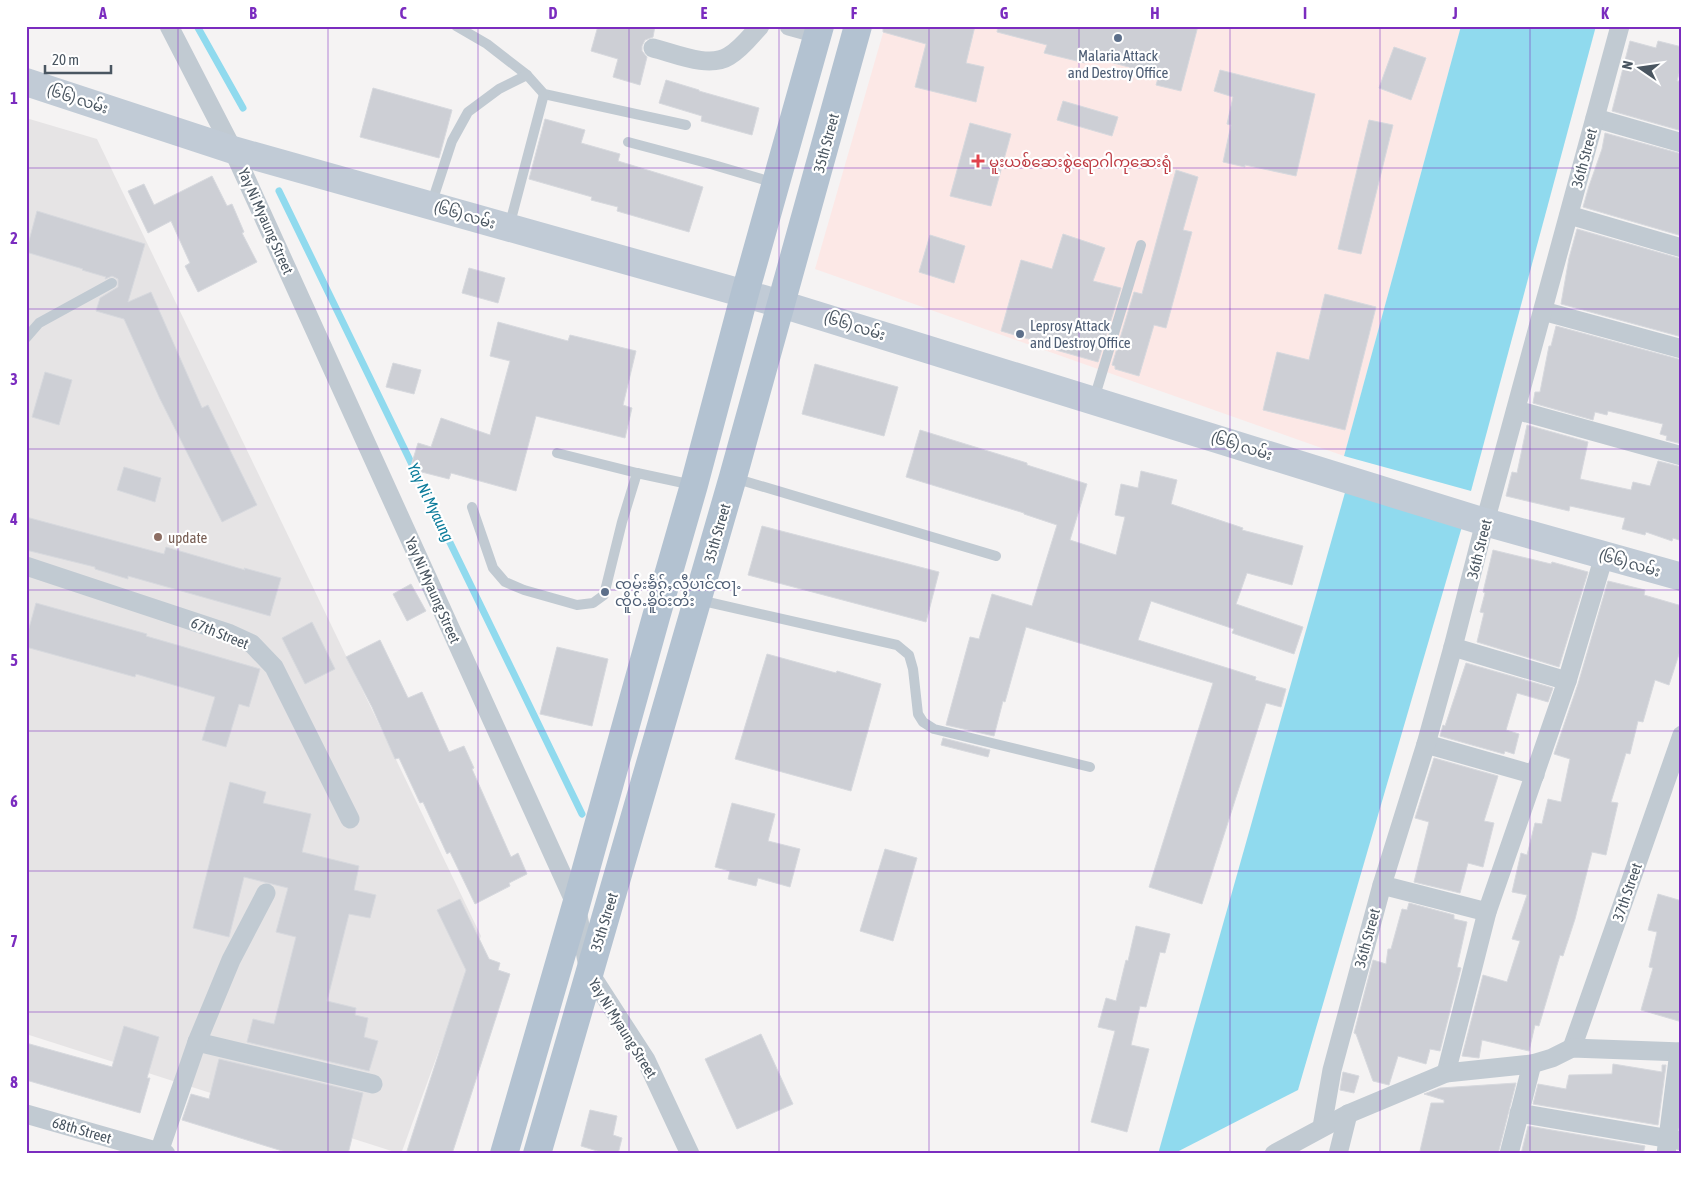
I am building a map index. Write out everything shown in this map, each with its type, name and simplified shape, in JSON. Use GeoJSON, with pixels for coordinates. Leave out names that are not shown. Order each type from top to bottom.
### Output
{"type":"FeatureCollection","features":[{"type":"Feature","properties":{"kind":"main road","name":"35th Street"},"geometry":{"type":"LineString","coordinates":[[537,1154],[733,477],[858,26]]}},
{"type":"Feature","properties":{"kind":"main road","name":"35th Street"},"geometry":{"type":"LineString","coordinates":[[504,1154],[576,906],[694,485],[745,293],[819,30]]}},
{"type":"Feature","properties":{"kind":"main road"},"geometry":{"type":"LineString","coordinates":[[656,616],[690,628]]}},
{"type":"Feature","properties":{"kind":"street","name":"Yay Ni Myaung Street"},"geometry":{"type":"LineString","coordinates":[[168,26],[233,150],[576,906],[589,972],[646,1060],[690,1154]]}},
{"type":"Feature","properties":{"kind":"street"},"geometry":{"type":"LineString","coordinates":[[653,48],[706,62],[719,61],[746,43],[760,26]]}},
{"type":"Feature","properties":{"kind":"street"},"geometry":{"type":"LineString","coordinates":[[789,26],[819,30]]}},
{"type":"Feature","properties":{"kind":"street","name":"36th Street"},"geometry":{"type":"LineString","coordinates":[[1322,1127],[1332,1070],[1382,885],[1426,744],[1453,647],[1485,522],[1620,26]]}},
{"type":"Feature","properties":{"kind":"street","name":"(၆၆) လမ်း"},"geometry":{"type":"LineString","coordinates":[[26,82],[233,150],[745,293],[1485,522],[1682,577]]}},
{"type":"Feature","properties":{"kind":"street"},"geometry":{"type":"LineString","coordinates":[[1595,118],[1682,142]]}},
{"type":"Feature","properties":{"kind":"street"},"geometry":{"type":"LineString","coordinates":[[1569,215],[1682,248]]}},
{"type":"Feature","properties":{"kind":"street"},"geometry":{"type":"LineString","coordinates":[[1543,311],[1682,349]]}},
{"type":"Feature","properties":{"kind":"street"},"geometry":{"type":"LineString","coordinates":[[1516,410],[1682,456]]}},
{"type":"Feature","properties":{"kind":"street"},"geometry":{"type":"LineString","coordinates":[[1446,1073],[1487,912],[1567,681],[1604,556]]}},
{"type":"Feature","properties":{"kind":"street","name":"67th Street"},"geometry":{"type":"LineString","coordinates":[[26,566],[228,632],[252,644],[274,667],[350,820]]}},
{"type":"Feature","properties":{"kind":"street"},"geometry":{"type":"LineString","coordinates":[[1453,647],[1567,681]]}},
{"type":"Feature","properties":{"kind":"street","name":"37th Street"},"geometry":{"type":"LineString","coordinates":[[1572,1048],[1682,735]]}},
{"type":"Feature","properties":{"kind":"street"},"geometry":{"type":"LineString","coordinates":[[1426,744],[1535,775]]}},
{"type":"Feature","properties":{"kind":"street"},"geometry":{"type":"LineString","coordinates":[[1382,885],[1487,912]]}},
{"type":"Feature","properties":{"kind":"street"},"geometry":{"type":"LineString","coordinates":[[162,1153],[197,1042],[231,960],[266,893]]}},
{"type":"Feature","properties":{"kind":"street"},"geometry":{"type":"LineString","coordinates":[[197,1042],[373,1084]]}},
{"type":"Feature","properties":{"kind":"street"},"geometry":{"type":"LineString","coordinates":[[1274,1154],[1348,1114],[1446,1073],[1532,1064],[1552,1058],[1572,1048],[1681,1052],[1672,1145],[1519,1113]]}},
{"type":"Feature","properties":{"kind":"street"},"geometry":{"type":"LineString","coordinates":[[1509,1154],[1532,1064]]}},
{"type":"Feature","properties":{"kind":"street","name":"68th Street"},"geometry":{"type":"LineString","coordinates":[[26,1114],[162,1153]]}},
{"type":"Feature","properties":{"kind":"street"},"geometry":{"type":"LineString","coordinates":[[1338,1154],[1348,1114]]}},
{"type":"Feature","properties":{"kind":"lane"},"geometry":{"type":"LineString","coordinates":[[456,26],[487,44],[527,75],[544,94],[686,125]]}},
{"type":"Feature","properties":{"kind":"lane"},"geometry":{"type":"LineString","coordinates":[[431,206],[452,141],[468,112],[499,89],[527,75]]}},
{"type":"Feature","properties":{"kind":"lane"},"geometry":{"type":"LineString","coordinates":[[509,228],[544,94]]}},
{"type":"Feature","properties":{"kind":"lane"},"geometry":{"type":"LineString","coordinates":[[628,142],[776,184]]}},
{"type":"Feature","properties":{"kind":"lane"},"geometry":{"type":"LineString","coordinates":[[1093,400],[1141,244]]}},
{"type":"Feature","properties":{"kind":"lane"},"geometry":{"type":"LineString","coordinates":[[26,338],[38,323],[112,283]]}},
{"type":"Feature","properties":{"kind":"lane"},"geometry":{"type":"LineString","coordinates":[[557,454],[694,485]]}},
{"type":"Feature","properties":{"kind":"lane"},"geometry":{"type":"LineString","coordinates":[[472,506],[493,568],[505,582],[524,590],[578,604],[592,603],[604,595],[622,522],[637,473]]}},
{"type":"Feature","properties":{"kind":"lane"},"geometry":{"type":"LineString","coordinates":[[733,477],[996,556]]}},
{"type":"Feature","properties":{"kind":"lane"},"geometry":{"type":"LineString","coordinates":[[698,599],[898,645],[909,655],[913,669],[918,714],[923,722],[934,728],[1090,767]]}},
{"type":"Feature","properties":{"kind":"shaded area"},"geometry":{"type":"Polygon","coordinates":[[[885,26],[1461,26],[1344,456],[815,269],[885,26]]]}},
{"type":"Feature","properties":{"kind":"shaded area","name":"update"},"geometry":{"type":"Polygon","coordinates":[[[26,118],[97,139],[481,936],[401,1154],[26,1034],[26,118]]]}},
{"type":"Feature","properties":{"kind":"water"},"geometry":{"type":"Polygon","coordinates":[[[1461,26],[1596,26],[1471,491],[1344,456],[1461,26]]]}},
{"type":"Feature","properties":{"kind":"water"},"geometry":{"type":"Polygon","coordinates":[[[1346,489],[1463,523],[1298,1090],[1173,1154],[1158,1154],[1346,489]]]}},
{"type":"Feature","properties":{"kind":"building"},"geometry":{"type":"Polygon","coordinates":[[[598,26],[655,26],[653,37],[645,40],[642,46],[642,51],[647,57],[640,85],[613,77],[618,59],[591,51],[598,26]]]}},
{"type":"Feature","properties":{"kind":"building"},"geometry":{"type":"Polygon","coordinates":[[[883,26],[975,26],[966,63],[984,67],[976,102],[915,87],[926,44],[883,32],[883,26]]]}},
{"type":"Feature","properties":{"kind":"building"},"geometry":{"type":"Polygon","coordinates":[[[998,26],[1198,26],[1181,91],[1156,85],[1159,75],[1087,56],[1085,63],[1044,53],[1047,45],[997,32],[998,26]]]}},
{"type":"Feature","properties":{"kind":"building"},"geometry":{"type":"Polygon","coordinates":[[[1630,41],[1656,48],[1658,41],[1682,47],[1682,63],[1677,81],[1682,81],[1682,131],[1612,111],[1630,41]]]}},
{"type":"Feature","properties":{"kind":"building"},"geometry":{"type":"Polygon","coordinates":[[[1394,47],[1426,58],[1411,100],[1379,88],[1394,47]]]}},
{"type":"Feature","properties":{"kind":"building"},"geometry":{"type":"Polygon","coordinates":[[[1220,70],[1315,94],[1296,176],[1223,162],[1231,125],[1227,124],[1233,97],[1214,91],[1220,70]]]}},
{"type":"Feature","properties":{"kind":"building"},"geometry":{"type":"Polygon","coordinates":[[[666,80],[759,108],[752,135],[701,121],[702,116],[659,103],[666,80]]]}},
{"type":"Feature","properties":{"kind":"building"},"geometry":{"type":"Polygon","coordinates":[[[373,88],[452,110],[439,158],[360,137],[373,88]]]}},
{"type":"Feature","properties":{"kind":"building"},"geometry":{"type":"Polygon","coordinates":[[[1063,101],[1118,117],[1112,136],[1057,120],[1063,101]]]}},
{"type":"Feature","properties":{"kind":"building"},"geometry":{"type":"Polygon","coordinates":[[[545,119],[585,130],[581,143],[620,154],[618,161],[703,187],[689,232],[617,211],[618,207],[591,200],[592,197],[529,179],[545,119]]]}},
{"type":"Feature","properties":{"kind":"building"},"geometry":{"type":"Polygon","coordinates":[[[1369,120],[1393,125],[1361,254],[1338,249],[1369,120]]]}},
{"type":"Feature","properties":{"kind":"building"},"geometry":{"type":"Polygon","coordinates":[[[970,123],[1011,134],[991,206],[950,196],[970,123]]]}},
{"type":"Feature","properties":{"kind":"building"},"geometry":{"type":"Polygon","coordinates":[[[1605,133],[1682,154],[1682,236],[1583,207],[1602,149],[1605,133]]]}},
{"type":"Feature","properties":{"kind":"building"},"geometry":{"type":"Polygon","coordinates":[[[1176,170],[1198,177],[1183,230],[1192,232],[1166,328],[1154,325],[1139,376],[1115,369],[1115,366],[1112,365],[1134,292],[1142,294],[1176,170]]]}},
{"type":"Feature","properties":{"kind":"building"},"geometry":{"type":"Polygon","coordinates":[[[212,176],[227,206],[232,204],[244,232],[242,233],[257,262],[198,292],[185,266],[190,263],[171,221],[148,233],[128,191],[144,184],[154,205],[212,176]]]}},
{"type":"Feature","properties":{"kind":"building"},"geometry":{"type":"Polygon","coordinates":[[[37,211],[145,244],[128,302],[151,292],[202,408],[208,405],[257,505],[222,522],[160,399],[124,319],[96,311],[100,298],[118,287],[118,279],[112,276],[105,279],[106,277],[83,269],[26,252],[37,211]]]}},
{"type":"Feature","properties":{"kind":"building"},"geometry":{"type":"Polygon","coordinates":[[[1577,229],[1682,259],[1682,337],[1561,304],[1569,258],[1577,229]]]}},
{"type":"Feature","properties":{"kind":"building"},"geometry":{"type":"Polygon","coordinates":[[[1063,234],[1105,248],[1093,281],[1121,288],[1098,362],[1001,331],[1021,260],[1052,269],[1063,234]]]}},
{"type":"Feature","properties":{"kind":"building"},"geometry":{"type":"Polygon","coordinates":[[[930,235],[965,246],[954,283],[919,272],[930,235]]]}},
{"type":"Feature","properties":{"kind":"building"},"geometry":{"type":"Polygon","coordinates":[[[469,268],[505,278],[498,303],[462,293],[469,268]]]}},
{"type":"Feature","properties":{"kind":"building"},"geometry":{"type":"Polygon","coordinates":[[[1325,294],[1376,307],[1345,430],[1263,410],[1277,352],[1309,360],[1325,294]]]}},
{"type":"Feature","properties":{"kind":"building"},"geometry":{"type":"Polygon","coordinates":[[[498,322],[568,341],[570,335],[636,351],[623,405],[632,408],[625,438],[536,416],[516,491],[451,473],[449,479],[410,469],[418,443],[431,447],[441,418],[490,435],[510,361],[490,356],[498,322]]]}},
{"type":"Feature","properties":{"kind":"building"},"geometry":{"type":"Polygon","coordinates":[[[1556,326],[1682,360],[1682,444],[1666,440],[1667,436],[1660,434],[1663,424],[1608,411],[1607,415],[1595,412],[1593,420],[1533,403],[1535,392],[1540,392],[1549,346],[1551,346],[1556,326]]]}},
{"type":"Feature","properties":{"kind":"building"},"geometry":{"type":"Polygon","coordinates":[[[393,363],[421,370],[414,394],[386,387],[393,363]]]}},
{"type":"Feature","properties":{"kind":"building"},"geometry":{"type":"Polygon","coordinates":[[[815,364],[898,387],[884,436],[802,414],[815,364]]]}},
{"type":"Feature","properties":{"kind":"building"},"geometry":{"type":"Polygon","coordinates":[[[45,372],[72,380],[59,425],[32,417],[45,372]]]}},
{"type":"Feature","properties":{"kind":"building"},"geometry":{"type":"Polygon","coordinates":[[[1527,425],[1588,442],[1580,479],[1631,490],[1633,482],[1650,486],[1658,461],[1682,467],[1682,541],[1673,538],[1672,541],[1646,532],[1645,535],[1622,529],[1625,518],[1570,506],[1569,511],[1506,496],[1512,472],[1517,473],[1527,425]]]}},
{"type":"Feature","properties":{"kind":"building"},"geometry":{"type":"Polygon","coordinates":[[[920,430],[1027,463],[1027,465],[1087,484],[1070,540],[1116,555],[1125,517],[1115,515],[1121,484],[1138,488],[1141,471],[1177,480],[1171,504],[1243,528],[1242,530],[1303,546],[1292,585],[1247,573],[1236,604],[1303,627],[1294,654],[1232,633],[1234,629],[1151,601],[1138,640],[1256,677],[1255,680],[1286,689],[1281,707],[1266,703],[1202,904],[1149,887],[1213,683],[1026,627],[994,736],[946,725],[970,637],[979,639],[992,594],[1032,606],[1057,525],[906,477],[920,430]]]}},
{"type":"Feature","properties":{"kind":"building"},"geometry":{"type":"Polygon","coordinates":[[[124,467],[161,478],[155,502],[117,490],[124,467]]]}},
{"type":"Feature","properties":{"kind":"building"},"geometry":{"type":"Polygon","coordinates":[[[26,517],[164,554],[166,547],[245,570],[244,568],[281,578],[270,616],[128,576],[128,579],[95,569],[95,567],[26,550],[26,517]]]}},
{"type":"Feature","properties":{"kind":"building"},"geometry":{"type":"Polygon","coordinates":[[[762,526],[939,572],[926,622],[748,575],[762,526]]]}},
{"type":"Feature","properties":{"kind":"building"},"geometry":{"type":"Polygon","coordinates":[[[1493,550],[1551,564],[1552,562],[1588,572],[1559,667],[1477,642],[1484,613],[1480,612],[1485,593],[1483,592],[1493,550]]]}},
{"type":"Feature","properties":{"kind":"building"},"geometry":{"type":"Polygon","coordinates":[[[1608,581],[1645,590],[1644,595],[1682,606],[1682,645],[1669,685],[1655,680],[1643,722],[1638,721],[1630,754],[1626,753],[1611,802],[1618,803],[1606,855],[1592,852],[1575,919],[1563,956],[1560,955],[1539,1026],[1535,1025],[1529,1051],[1482,1040],[1479,1058],[1462,1056],[1483,975],[1507,982],[1520,941],[1512,939],[1527,895],[1512,892],[1521,853],[1527,855],[1535,823],[1542,824],[1548,799],[1561,802],[1570,759],[1554,754],[1578,684],[1608,581]]]}},
{"type":"Feature","properties":{"kind":"building"},"geometry":{"type":"Polygon","coordinates":[[[411,584],[426,611],[407,621],[393,594],[411,584]]]}},
{"type":"Feature","properties":{"kind":"building"},"geometry":{"type":"Polygon","coordinates":[[[36,603],[147,634],[146,636],[260,669],[249,707],[239,704],[226,747],[202,740],[215,697],[136,674],[135,677],[26,647],[26,639],[36,603]]]}},
{"type":"Feature","properties":{"kind":"building"},"geometry":{"type":"Polygon","coordinates":[[[312,622],[335,669],[305,684],[282,638],[312,622]]]}},
{"type":"Feature","properties":{"kind":"building"},"geometry":{"type":"Polygon","coordinates":[[[380,640],[408,698],[422,692],[449,752],[464,746],[474,768],[472,769],[511,857],[518,853],[527,874],[509,883],[510,886],[475,904],[450,852],[447,854],[423,802],[420,803],[399,758],[395,759],[372,707],[346,657],[380,640]]]}},
{"type":"Feature","properties":{"kind":"building"},"geometry":{"type":"Polygon","coordinates":[[[557,647],[608,659],[592,726],[540,714],[557,647]]]}},
{"type":"Feature","properties":{"kind":"building"},"geometry":{"type":"Polygon","coordinates":[[[767,654],[881,684],[851,791],[735,759],[767,654]]]}},
{"type":"Feature","properties":{"kind":"building"},"geometry":{"type":"Polygon","coordinates":[[[1466,663],[1553,688],[1548,702],[1517,693],[1506,730],[1519,734],[1514,754],[1505,751],[1504,754],[1440,736],[1466,663]]]}},
{"type":"Feature","properties":{"kind":"building"},"geometry":{"type":"Polygon","coordinates":[[[943,738],[990,750],[988,757],[941,745],[943,738]]]}},
{"type":"Feature","properties":{"kind":"building"},"geometry":{"type":"Polygon","coordinates":[[[1434,758],[1498,776],[1484,821],[1494,823],[1483,867],[1468,863],[1460,893],[1414,882],[1429,822],[1415,818],[1434,758]]]}},
{"type":"Feature","properties":{"kind":"building"},"geometry":{"type":"Polygon","coordinates":[[[230,782],[266,792],[263,803],[311,814],[302,852],[359,866],[354,890],[376,895],[370,918],[349,914],[327,1001],[356,1008],[355,1015],[368,1018],[364,1037],[378,1041],[369,1071],[247,1042],[253,1019],[274,1024],[296,937],[276,932],[288,888],[244,877],[229,937],[193,928],[230,782]]]}},
{"type":"Feature","properties":{"kind":"building"},"geometry":{"type":"Polygon","coordinates":[[[732,803],[775,814],[768,841],[800,849],[790,887],[758,878],[756,886],[728,879],[730,871],[715,867],[732,803]]]}},
{"type":"Feature","properties":{"kind":"building"},"geometry":{"type":"Polygon","coordinates":[[[885,849],[917,858],[893,941],[860,931],[885,849]]]}},
{"type":"Feature","properties":{"kind":"building"},"geometry":{"type":"Polygon","coordinates":[[[1658,894],[1682,901],[1682,1022],[1641,1010],[1653,968],[1649,967],[1657,932],[1648,930],[1658,894]]]}},
{"type":"Feature","properties":{"kind":"building"},"geometry":{"type":"Polygon","coordinates":[[[460,899],[489,959],[500,963],[498,970],[510,974],[452,1154],[406,1154],[466,970],[437,910],[460,899]]]}},
{"type":"Feature","properties":{"kind":"building"},"geometry":{"type":"Polygon","coordinates":[[[1409,903],[1454,915],[1454,919],[1467,922],[1457,967],[1461,968],[1440,1051],[1430,1049],[1426,1064],[1398,1056],[1389,1085],[1373,1081],[1354,1033],[1373,960],[1386,964],[1388,949],[1391,949],[1402,909],[1407,910],[1409,903]]]}},
{"type":"Feature","properties":{"kind":"building"},"geometry":{"type":"Polygon","coordinates":[[[1136,926],[1170,934],[1165,953],[1160,952],[1146,1007],[1140,1006],[1131,1045],[1149,1049],[1127,1132],[1091,1122],[1115,1031],[1098,1027],[1106,998],[1116,1001],[1136,926]]]}},
{"type":"Feature","properties":{"kind":"building"},"geometry":{"type":"Polygon","coordinates":[[[124,1026],[159,1037],[147,1078],[150,1078],[140,1113],[26,1080],[26,1043],[112,1067],[124,1026]]]}},
{"type":"Feature","properties":{"kind":"building"},"geometry":{"type":"Polygon","coordinates":[[[761,1034],[793,1104],[737,1129],[705,1059],[761,1034]]]}},
{"type":"Feature","properties":{"kind":"building"},"geometry":{"type":"Polygon","coordinates":[[[219,1059],[363,1093],[348,1154],[292,1154],[182,1120],[191,1094],[209,1099],[219,1059]]]}},
{"type":"Feature","properties":{"kind":"building"},"geometry":{"type":"Polygon","coordinates":[[[1613,1064],[1662,1072],[1662,1065],[1666,1065],[1658,1125],[1533,1104],[1538,1084],[1566,1089],[1569,1075],[1612,1074],[1613,1064]]]}},
{"type":"Feature","properties":{"kind":"building"},"geometry":{"type":"Polygon","coordinates":[[[1343,1072],[1359,1076],[1354,1093],[1340,1090],[1343,1072]]]}},
{"type":"Feature","properties":{"kind":"building"},"geometry":{"type":"Polygon","coordinates":[[[1516,1083],[1498,1154],[1468,1151],[1467,1154],[1431,1154],[1420,1151],[1431,1103],[1444,1103],[1444,1100],[1424,1094],[1440,1088],[1516,1083]]]}},
{"type":"Feature","properties":{"kind":"building"},"geometry":{"type":"Polygon","coordinates":[[[590,1110],[617,1116],[613,1135],[622,1138],[618,1154],[607,1154],[581,1146],[590,1110]]]}},
{"type":"Feature","properties":{"kind":"building"},"geometry":{"type":"Polygon","coordinates":[[[1528,1126],[1645,1146],[1643,1154],[1521,1154],[1528,1126]]]}},
{"type":"Feature","properties":{"kind":"waterway","name":"Yay Ni Myaung"},"geometry":{"type":"LineString","coordinates":[[197,26],[243,108]]}},
{"type":"Feature","properties":{"kind":"waterway","name":"Yay Ni Myaung"},"geometry":{"type":"LineString","coordinates":[[279,191],[582,814]]}},
{"type":"Feature","properties":{"kind":"place","name":"Malaria Attack and Destroy Office"},"geometry":{"type":"Point","coordinates":[1118,38]}},
{"type":"Feature","properties":{"kind":"place","name":"မူးယစ်ဆေးစွဲရောဂါကုဆေးရုံ"},"geometry":{"type":"Point","coordinates":[978,161]}},
{"type":"Feature","properties":{"kind":"place","name":"Leprosy Attack and Destroy Office"},"geometry":{"type":"Point","coordinates":[1020,334]}},
{"type":"Feature","properties":{"kind":"place","name":"update"},"geometry":{"type":"Point","coordinates":[158,537]}},
{"type":"Feature","properties":{"kind":"place","name":"ၸုမ်းၶႅၵ်ႇလီပၢင်ၸႃႉ ၸိူဝ်ႉၶိူဝ်းတႆး"},"geometry":{"type":"Point","coordinates":[605,592]}}]}
